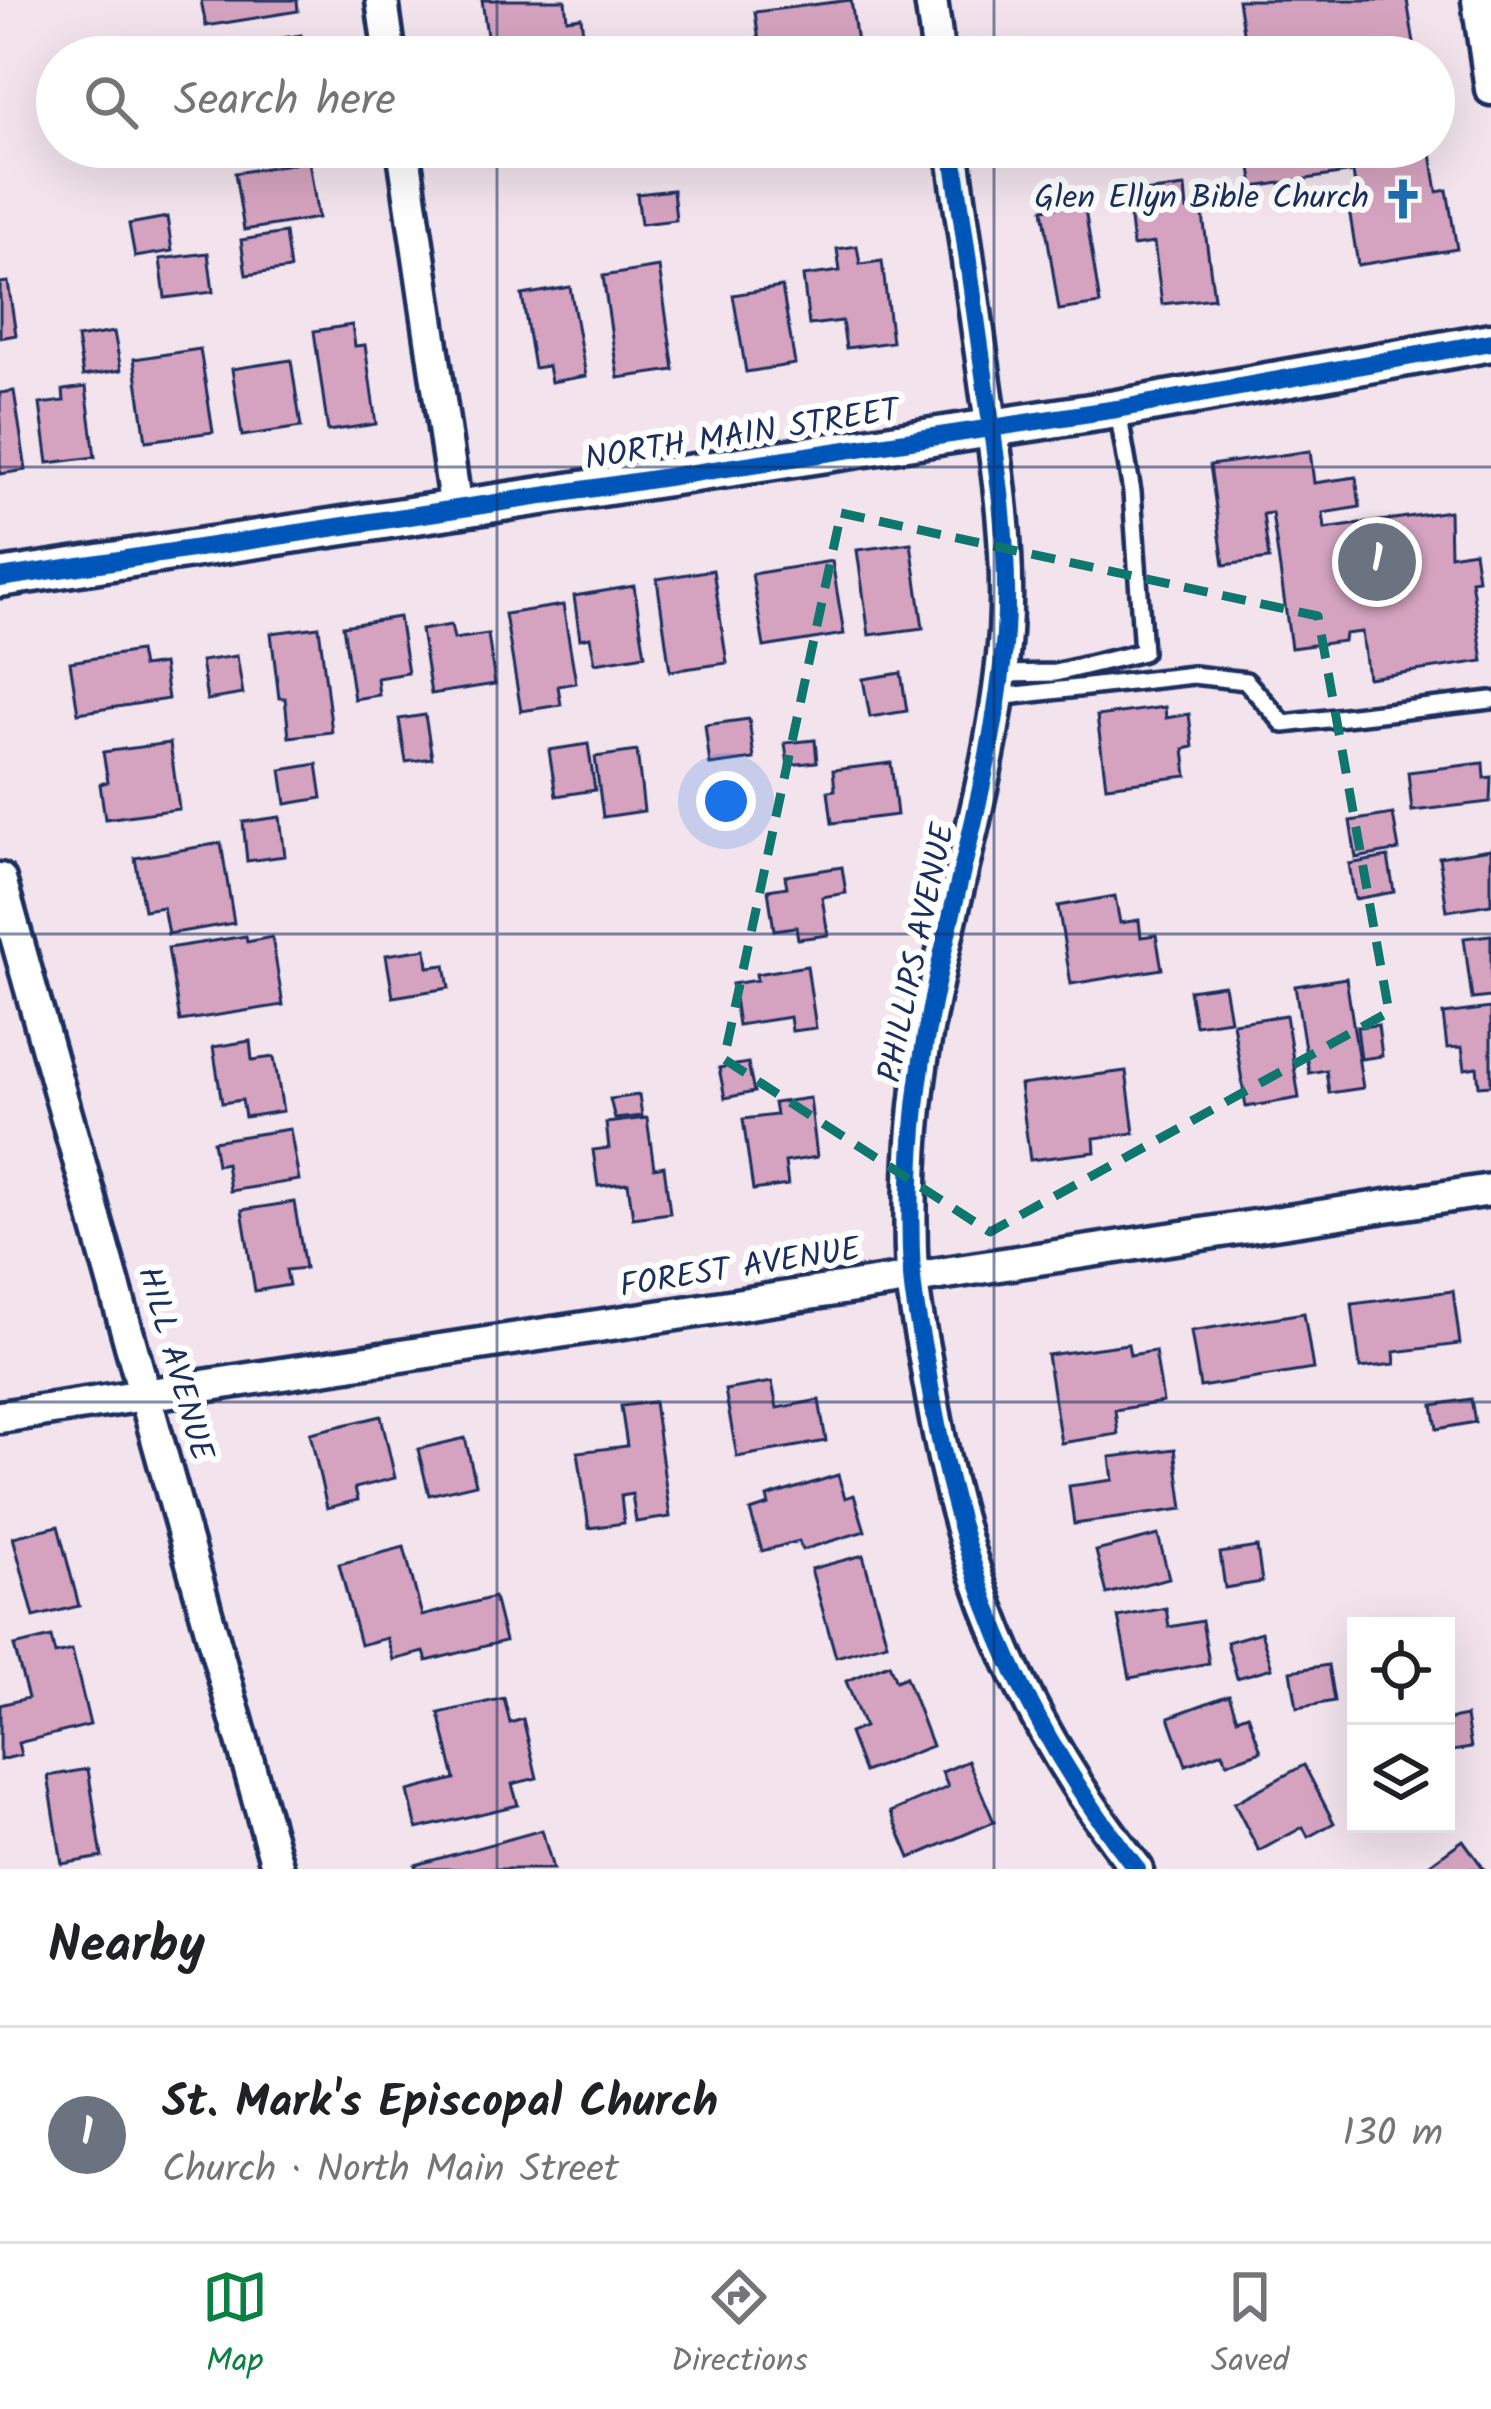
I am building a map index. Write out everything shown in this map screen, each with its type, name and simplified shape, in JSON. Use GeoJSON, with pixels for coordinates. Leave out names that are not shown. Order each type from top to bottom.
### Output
{"type":"FeatureCollection","features":[{"type":"Feature","properties":{"kind":"street"},"geometry":{"type":"LineString","coordinates":[[382,0],[387,36]]}},
{"type":"Feature","properties":{"kind":"street"},"geometry":{"type":"LineString","coordinates":[[931,0],[936,36]]}},
{"type":"Feature","properties":{"kind":"street"},"geometry":{"type":"LineString","coordinates":[[1478,0],[1491,88]]}},
{"type":"Feature","properties":{"kind":"street"},"geometry":{"type":"LineString","coordinates":[[407,168],[456,510]]}},
{"type":"Feature","properties":{"kind":"street","name":"PHILLIPS AVENUE"},"geometry":{"type":"LineString","coordinates":[[955,168],[992,428],[1006,577],[999,685],[974,833],[943,944],[924,1046],[912,1279],[940,1452],[958,1528],[986,1610],[1021,1691],[1064,1767],[1137,1869]]}},
{"type":"Feature","properties":{"kind":"street","name":"NORTH MAIN STREET"},"geometry":{"type":"LineString","coordinates":[[0,578],[1117,410],[1491,342]]}},
{"type":"Feature","properties":{"kind":"street","name":"HILL AVENUE"},"geometry":{"type":"LineString","coordinates":[[0,879],[278,1869]]}},
{"type":"Feature","properties":{"kind":"street","name":"FOREST AVENUE"},"geometry":{"type":"LineString","coordinates":[[0,1417],[1491,1190]]}},
{"type":"Feature","properties":{"kind":"lane"},"geometry":{"type":"LineString","coordinates":[[999,685],[1143,652],[1132,492],[1117,410]]}},
{"type":"Feature","properties":{"kind":"lane"},"geometry":{"type":"LineString","coordinates":[[999,685],[1193,675],[1246,681],[1284,724],[1491,700]]}},
{"type":"Feature","properties":{"kind":"highlighted area"},"geometry":{"type":"Polygon","coordinates":[[[841,513],[1318,616],[1389,1012],[990,1232],[724,1059],[841,513]]]}},
{"type":"Feature","properties":{"kind":"building"},"geometry":{"type":"Polygon","coordinates":[[[201,0],[297,0],[298,11],[206,26],[201,0]]]}},
{"type":"Feature","properties":{"kind":"building"},"geometry":{"type":"Polygon","coordinates":[[[482,0],[565,0],[567,19],[581,17],[583,36],[487,36],[482,0]]]}},
{"type":"Feature","properties":{"kind":"building"},"geometry":{"type":"Polygon","coordinates":[[[851,0],[856,36],[758,36],[755,12],[851,0]]]}},
{"type":"Feature","properties":{"kind":"building"},"geometry":{"type":"Polygon","coordinates":[[[1238,0],[1407,0],[1413,36],[1244,36],[1238,0]]]}},
{"type":"Feature","properties":{"kind":"building"},"geometry":{"type":"Polygon","coordinates":[[[310,168],[318,218],[244,230],[235,173],[310,168]]]}},
{"type":"Feature","properties":{"kind":"building","name":"Glen Ellyn Bible Church"},"geometry":{"type":"Polygon","coordinates":[[[1251,168],[1433,168],[1437,192],[1447,190],[1457,249],[1358,265],[1349,209],[1358,207],[1353,172],[1254,187],[1251,168]]]}},
{"type":"Feature","properties":{"kind":"building"},"geometry":{"type":"Polygon","coordinates":[[[1185,187],[1187,210],[1202,208],[1214,298],[1162,304],[1154,243],[1133,246],[1127,194],[1185,187]]]}},
{"type":"Feature","properties":{"kind":"building"},"geometry":{"type":"Polygon","coordinates":[[[673,190],[676,220],[641,224],[637,194],[673,190]]]}},
{"type":"Feature","properties":{"kind":"building"},"geometry":{"type":"Polygon","coordinates":[[[1084,203],[1100,304],[1059,310],[1043,209],[1084,203]]]}},
{"type":"Feature","properties":{"kind":"building"},"geometry":{"type":"Polygon","coordinates":[[[167,217],[172,251],[135,257],[129,224],[167,217]]]}},
{"type":"Feature","properties":{"kind":"building"},"geometry":{"type":"Polygon","coordinates":[[[285,233],[290,269],[246,275],[241,240],[285,233]]]}},
{"type":"Feature","properties":{"kind":"building"},"geometry":{"type":"Polygon","coordinates":[[[857,246],[860,264],[882,261],[892,342],[846,348],[842,321],[809,325],[803,276],[840,271],[837,249],[857,246]]]}},
{"type":"Feature","properties":{"kind":"building"},"geometry":{"type":"Polygon","coordinates":[[[208,253],[213,292],[165,298],[160,259],[208,253]]]}},
{"type":"Feature","properties":{"kind":"building"},"geometry":{"type":"Polygon","coordinates":[[[659,267],[674,370],[618,378],[603,276],[659,267]]]}},
{"type":"Feature","properties":{"kind":"building"},"geometry":{"type":"Polygon","coordinates":[[[8,282],[16,335],[0,338],[0,283],[8,282]]]}},
{"type":"Feature","properties":{"kind":"building"},"geometry":{"type":"Polygon","coordinates":[[[570,287],[586,376],[551,382],[548,366],[534,368],[522,295],[570,287]]]}},
{"type":"Feature","properties":{"kind":"building"},"geometry":{"type":"Polygon","coordinates":[[[782,287],[795,364],[746,372],[733,295],[782,287]]]}},
{"type":"Feature","properties":{"kind":"building"},"geometry":{"type":"Polygon","coordinates":[[[352,325],[355,346],[365,345],[376,424],[328,431],[314,331],[352,325]]]}},
{"type":"Feature","properties":{"kind":"building"},"geometry":{"type":"Polygon","coordinates":[[[114,332],[121,370],[83,376],[77,338],[114,332]]]}},
{"type":"Feature","properties":{"kind":"building"},"geometry":{"type":"Polygon","coordinates":[[[200,349],[213,432],[146,441],[134,359],[200,349]]]}},
{"type":"Feature","properties":{"kind":"building"},"geometry":{"type":"Polygon","coordinates":[[[291,360],[301,427],[242,436],[232,369],[291,360]]]}},
{"type":"Feature","properties":{"kind":"building"},"geometry":{"type":"Polygon","coordinates":[[[86,387],[95,457],[48,463],[40,404],[64,401],[63,390],[86,387]]]}},
{"type":"Feature","properties":{"kind":"building"},"geometry":{"type":"Polygon","coordinates":[[[14,391],[26,470],[0,474],[0,393],[14,391]]]}},
{"type":"Feature","properties":{"kind":"building"},"geometry":{"type":"Polygon","coordinates":[[[1310,451],[1314,483],[1356,477],[1360,507],[1323,513],[1325,529],[1449,511],[1450,555],[1474,551],[1478,579],[1471,580],[1483,661],[1368,678],[1362,632],[1345,634],[1344,641],[1291,648],[1272,513],[1263,514],[1269,559],[1224,565],[1210,465],[1310,451]]]}},
{"type":"Feature","properties":{"kind":"building"},"geometry":{"type":"Polygon","coordinates":[[[911,543],[923,628],[869,635],[857,550],[911,543]]]}},
{"type":"Feature","properties":{"kind":"building"},"geometry":{"type":"Polygon","coordinates":[[[832,561],[844,634],[764,647],[752,574],[832,561]]]}},
{"type":"Feature","properties":{"kind":"building"},"geometry":{"type":"Polygon","coordinates":[[[713,570],[727,663],[670,671],[657,579],[713,570]]]}},
{"type":"Feature","properties":{"kind":"building"},"geometry":{"type":"Polygon","coordinates":[[[634,586],[645,655],[595,663],[590,637],[580,639],[574,596],[634,586]]]}},
{"type":"Feature","properties":{"kind":"building"},"geometry":{"type":"Polygon","coordinates":[[[563,605],[576,683],[558,686],[561,705],[521,711],[505,614],[563,605]]]}},
{"type":"Feature","properties":{"kind":"building"},"geometry":{"type":"Polygon","coordinates":[[[399,617],[408,673],[377,678],[379,695],[354,699],[343,626],[399,617]]]}},
{"type":"Feature","properties":{"kind":"building"},"geometry":{"type":"Polygon","coordinates":[[[451,625],[454,639],[488,634],[495,684],[431,694],[421,630],[451,625]]]}},
{"type":"Feature","properties":{"kind":"building"},"geometry":{"type":"Polygon","coordinates":[[[319,627],[332,732],[289,737],[271,633],[319,627]]]}},
{"type":"Feature","properties":{"kind":"building"},"geometry":{"type":"Polygon","coordinates":[[[139,651],[142,667],[163,664],[168,699],[78,713],[70,662],[139,651]]]}},
{"type":"Feature","properties":{"kind":"building"},"geometry":{"type":"Polygon","coordinates":[[[237,656],[243,694],[207,700],[201,661],[237,656]]]}},
{"type":"Feature","properties":{"kind":"building"},"geometry":{"type":"Polygon","coordinates":[[[901,673],[907,711],[870,717],[863,679],[901,673]]]}},
{"type":"Feature","properties":{"kind":"building"},"geometry":{"type":"Polygon","coordinates":[[[1165,707],[1166,718],[1189,714],[1193,747],[1184,749],[1187,776],[1106,786],[1097,716],[1165,707]]]}},
{"type":"Feature","properties":{"kind":"building"},"geometry":{"type":"Polygon","coordinates":[[[425,715],[432,758],[406,762],[399,719],[425,715]]]}},
{"type":"Feature","properties":{"kind":"building"},"geometry":{"type":"Polygon","coordinates":[[[749,719],[754,759],[710,765],[705,725],[749,719]]]}},
{"type":"Feature","properties":{"kind":"building"},"geometry":{"type":"Polygon","coordinates":[[[815,740],[817,762],[788,765],[785,743],[815,740]]]}},
{"type":"Feature","properties":{"kind":"building"},"geometry":{"type":"Polygon","coordinates":[[[170,743],[179,809],[105,819],[100,784],[108,782],[103,752],[170,743]]]}},
{"type":"Feature","properties":{"kind":"building"},"geometry":{"type":"Polygon","coordinates":[[[588,744],[595,790],[556,796],[549,750],[588,744]]]}},
{"type":"Feature","properties":{"kind":"building"},"geometry":{"type":"Polygon","coordinates":[[[637,751],[644,811],[603,817],[595,757],[637,751]]]}},
{"type":"Feature","properties":{"kind":"building"},"geometry":{"type":"Polygon","coordinates":[[[891,763],[897,815],[832,823],[828,791],[835,790],[833,770],[891,763]]]}},
{"type":"Feature","properties":{"kind":"building"},"geometry":{"type":"Polygon","coordinates":[[[1483,763],[1484,778],[1491,777],[1490,802],[1412,811],[1408,772],[1483,763]]]}},
{"type":"Feature","properties":{"kind":"building"},"geometry":{"type":"Polygon","coordinates":[[[317,764],[322,798],[286,804],[281,770],[317,764]]]}},
{"type":"Feature","properties":{"kind":"building"},"geometry":{"type":"Polygon","coordinates":[[[1393,814],[1399,850],[1356,858],[1350,821],[1393,814]]]}},
{"type":"Feature","properties":{"kind":"building"},"geometry":{"type":"Polygon","coordinates":[[[280,817],[285,856],[247,861],[243,822],[280,817]]]}},
{"type":"Feature","properties":{"kind":"building"},"geometry":{"type":"Polygon","coordinates":[[[221,843],[234,923],[168,934],[163,907],[144,910],[135,858],[221,843]]]}},
{"type":"Feature","properties":{"kind":"building"},"geometry":{"type":"Polygon","coordinates":[[[1491,849],[1491,904],[1447,911],[1439,857],[1491,849]]]}},
{"type":"Feature","properties":{"kind":"building"},"geometry":{"type":"Polygon","coordinates":[[[1388,857],[1394,892],[1355,899],[1349,864],[1388,857]]]}},
{"type":"Feature","properties":{"kind":"building"},"geometry":{"type":"Polygon","coordinates":[[[842,867],[846,893],[822,897],[828,935],[798,939],[796,927],[774,930],[768,890],[787,887],[785,876],[842,867]]]}},
{"type":"Feature","properties":{"kind":"building"},"geometry":{"type":"Polygon","coordinates":[[[1115,896],[1120,923],[1139,920],[1141,937],[1156,935],[1162,969],[1071,984],[1058,906],[1115,896]]]}},
{"type":"Feature","properties":{"kind":"building"},"geometry":{"type":"Polygon","coordinates":[[[1491,935],[1491,997],[1472,999],[1464,938],[1491,935]]]}},
{"type":"Feature","properties":{"kind":"building"},"geometry":{"type":"Polygon","coordinates":[[[246,936],[247,942],[272,937],[283,1005],[180,1021],[168,948],[246,936]]]}},
{"type":"Feature","properties":{"kind":"building"},"geometry":{"type":"Polygon","coordinates":[[[426,949],[428,967],[445,965],[449,988],[393,997],[386,955],[426,949]]]}},
{"type":"Feature","properties":{"kind":"building"},"geometry":{"type":"Polygon","coordinates":[[[807,966],[816,1028],[792,1031],[790,1017],[738,1025],[732,984],[757,980],[756,974],[807,966]]]}},
{"type":"Feature","properties":{"kind":"building"},"geometry":{"type":"Polygon","coordinates":[[[1346,978],[1363,1088],[1329,1093],[1326,1070],[1309,1073],[1295,986],[1346,978]]]}},
{"type":"Feature","properties":{"kind":"building"},"geometry":{"type":"Polygon","coordinates":[[[1224,985],[1230,1020],[1195,1025],[1189,990],[1224,985]]]}},
{"type":"Feature","properties":{"kind":"building"},"geometry":{"type":"Polygon","coordinates":[[[1491,1008],[1491,1085],[1479,1086],[1477,1067],[1465,1069],[1462,1047],[1447,1048],[1443,1014],[1491,1008]]]}},
{"type":"Feature","properties":{"kind":"building"},"geometry":{"type":"Polygon","coordinates":[[[1286,1015],[1299,1098],[1246,1107],[1233,1023],[1286,1015]]]}},
{"type":"Feature","properties":{"kind":"building"},"geometry":{"type":"Polygon","coordinates":[[[1378,1025],[1382,1056],[1361,1059],[1357,1027],[1378,1025]]]}},
{"type":"Feature","properties":{"kind":"building"},"geometry":{"type":"Polygon","coordinates":[[[250,1041],[252,1060],[274,1057],[283,1111],[245,1117],[242,1100],[222,1103],[213,1047],[250,1041]]]}},
{"type":"Feature","properties":{"kind":"building"},"geometry":{"type":"Polygon","coordinates":[[[748,1063],[754,1092],[725,1098],[719,1068],[748,1063]]]}},
{"type":"Feature","properties":{"kind":"building"},"geometry":{"type":"Polygon","coordinates":[[[1126,1071],[1134,1133],[1094,1138],[1095,1152],[1030,1160],[1020,1085],[1126,1071]]]}},
{"type":"Feature","properties":{"kind":"building"},"geometry":{"type":"Polygon","coordinates":[[[639,1095],[642,1116],[615,1119],[610,1099],[639,1095]]]}},
{"type":"Feature","properties":{"kind":"building"},"geometry":{"type":"Polygon","coordinates":[[[810,1098],[817,1157],[785,1162],[788,1185],[753,1190],[743,1119],[776,1115],[774,1103],[810,1098]]]}},
{"type":"Feature","properties":{"kind":"building"},"geometry":{"type":"Polygon","coordinates":[[[647,1118],[654,1168],[664,1166],[670,1213],[633,1218],[628,1183],[598,1186],[593,1150],[609,1148],[606,1123],[647,1118]]]}},
{"type":"Feature","properties":{"kind":"building"},"geometry":{"type":"Polygon","coordinates":[[[290,1129],[299,1180],[230,1191],[226,1163],[217,1165],[213,1141],[290,1129]]]}},
{"type":"Feature","properties":{"kind":"building"},"geometry":{"type":"Polygon","coordinates":[[[294,1202],[305,1268],[286,1270],[289,1285],[255,1291],[242,1210],[294,1202]]]}},
{"type":"Feature","properties":{"kind":"building"},"geometry":{"type":"Polygon","coordinates":[[[1453,1291],[1460,1344],[1394,1352],[1395,1364],[1360,1368],[1352,1304],[1453,1291]]]}},
{"type":"Feature","properties":{"kind":"building"},"geometry":{"type":"Polygon","coordinates":[[[1304,1313],[1313,1369],[1200,1387],[1191,1331],[1304,1313]]]}},
{"type":"Feature","properties":{"kind":"building"},"geometry":{"type":"Polygon","coordinates":[[[1128,1344],[1130,1355],[1155,1351],[1163,1402],[1115,1410],[1118,1434],[1061,1443],[1047,1355],[1128,1344]]]}},
{"type":"Feature","properties":{"kind":"building"},"geometry":{"type":"Polygon","coordinates":[[[772,1382],[777,1408],[819,1400],[826,1441],[737,1457],[725,1390],[772,1382]]]}},
{"type":"Feature","properties":{"kind":"building"},"geometry":{"type":"Polygon","coordinates":[[[1471,1399],[1475,1422],[1437,1429],[1433,1405],[1471,1399]]]}},
{"type":"Feature","properties":{"kind":"building"},"geometry":{"type":"Polygon","coordinates":[[[654,1402],[670,1517],[636,1522],[632,1494],[621,1496],[624,1523],[589,1528],[578,1452],[627,1446],[621,1406],[654,1402]]]}},
{"type":"Feature","properties":{"kind":"building"},"geometry":{"type":"Polygon","coordinates":[[[381,1416],[395,1478],[355,1488],[358,1500],[327,1508],[310,1433],[381,1416]]]}},
{"type":"Feature","properties":{"kind":"building"},"geometry":{"type":"Polygon","coordinates":[[[465,1438],[476,1484],[429,1495],[418,1449],[465,1438]]]}},
{"type":"Feature","properties":{"kind":"building"},"geometry":{"type":"Polygon","coordinates":[[[1175,1449],[1183,1509],[1074,1524],[1069,1486],[1113,1480],[1110,1457],[1175,1449]]]}},
{"type":"Feature","properties":{"kind":"building"},"geometry":{"type":"Polygon","coordinates":[[[838,1475],[845,1498],[854,1495],[865,1531],[802,1550],[799,1541],[762,1551],[750,1511],[769,1505],[767,1497],[838,1475]]]}},
{"type":"Feature","properties":{"kind":"building"},"geometry":{"type":"Polygon","coordinates":[[[58,1526],[79,1606],[34,1617],[13,1537],[58,1526]]]}},
{"type":"Feature","properties":{"kind":"building"},"geometry":{"type":"Polygon","coordinates":[[[1158,1535],[1169,1578],[1107,1594],[1096,1551],[1158,1535]]]}},
{"type":"Feature","properties":{"kind":"building"},"geometry":{"type":"Polygon","coordinates":[[[404,1547],[422,1616],[494,1597],[505,1641],[427,1661],[424,1652],[393,1660],[387,1638],[360,1645],[339,1564],[404,1547]]]}},
{"type":"Feature","properties":{"kind":"building"},"geometry":{"type":"Polygon","coordinates":[[[1257,1547],[1262,1582],[1225,1588],[1220,1553],[1257,1547]]]}},
{"type":"Feature","properties":{"kind":"building"},"geometry":{"type":"Polygon","coordinates":[[[863,1555],[887,1643],[836,1657],[811,1569],[863,1555]]]}},
{"type":"Feature","properties":{"kind":"building"},"geometry":{"type":"Polygon","coordinates":[[[1166,1608],[1169,1627],[1202,1621],[1209,1663],[1130,1678],[1118,1617],[1166,1608]]]}},
{"type":"Feature","properties":{"kind":"building"},"geometry":{"type":"Polygon","coordinates":[[[1261,1632],[1272,1668],[1237,1678],[1227,1642],[1261,1632]]]}},
{"type":"Feature","properties":{"kind":"building"},"geometry":{"type":"Polygon","coordinates":[[[51,1637],[55,1654],[72,1650],[90,1725],[18,1743],[21,1755],[0,1760],[0,1705],[28,1698],[14,1646],[51,1637]]]}},
{"type":"Feature","properties":{"kind":"building"},"geometry":{"type":"Polygon","coordinates":[[[889,1664],[896,1681],[906,1677],[932,1746],[864,1772],[849,1733],[864,1727],[846,1681],[889,1664]]]}},
{"type":"Feature","properties":{"kind":"building"},"geometry":{"type":"Polygon","coordinates":[[[1328,1665],[1334,1701],[1297,1708],[1291,1671],[1328,1665]]]}},
{"type":"Feature","properties":{"kind":"building"},"geometry":{"type":"Polygon","coordinates":[[[1229,1695],[1237,1718],[1248,1714],[1261,1751],[1227,1763],[1223,1752],[1186,1765],[1169,1717],[1229,1695]]]}},
{"type":"Feature","properties":{"kind":"building"},"geometry":{"type":"Polygon","coordinates":[[[504,1698],[510,1723],[523,1719],[537,1778],[512,1784],[518,1805],[417,1829],[408,1791],[455,1779],[439,1713],[504,1698]]]}},
{"type":"Feature","properties":{"kind":"building"},"geometry":{"type":"Polygon","coordinates":[[[1466,1716],[1471,1748],[1455,1751],[1455,1718],[1466,1716]]]}},
{"type":"Feature","properties":{"kind":"building"},"geometry":{"type":"Polygon","coordinates":[[[968,1761],[994,1822],[910,1858],[891,1812],[948,1787],[942,1772],[968,1761]]]}},
{"type":"Feature","properties":{"kind":"building"},"geometry":{"type":"Polygon","coordinates":[[[1304,1765],[1334,1823],[1308,1837],[1303,1827],[1259,1851],[1234,1803],[1304,1765]]]}},
{"type":"Feature","properties":{"kind":"building"},"geometry":{"type":"Polygon","coordinates":[[[88,1769],[102,1857],[62,1864],[48,1776],[88,1769]]]}},
{"type":"Feature","properties":{"kind":"building"},"geometry":{"type":"Polygon","coordinates":[[[542,1830],[553,1869],[416,1869],[415,1865],[542,1830]]]}},
{"type":"Feature","properties":{"kind":"building"},"geometry":{"type":"Polygon","coordinates":[[[1463,1840],[1484,1869],[1434,1869],[1430,1864],[1463,1840]]]}},
{"type":"Feature","properties":{"kind":"cycle path"},"geometry":{"type":"LineString","coordinates":[[955,168],[999,480],[1005,633],[992,736],[921,1070],[911,1188],[913,1288],[957,1511],[999,1636],[1058,1754],[1137,1869]]}},
{"type":"Feature","properties":{"kind":"cycle path"},"geometry":{"type":"LineString","coordinates":[[0,578],[1117,409],[1491,342]]}},
{"type":"Feature","properties":{"kind":"place","name":"Glen Ellyn Bible Church"},"geometry":{"type":"Point","coordinates":[1403,199]}},
{"type":"Feature","properties":{"kind":"place","name":"St. Mark's Episcopal Church"},"geometry":{"type":"Point","coordinates":[1377,562]}}]}
